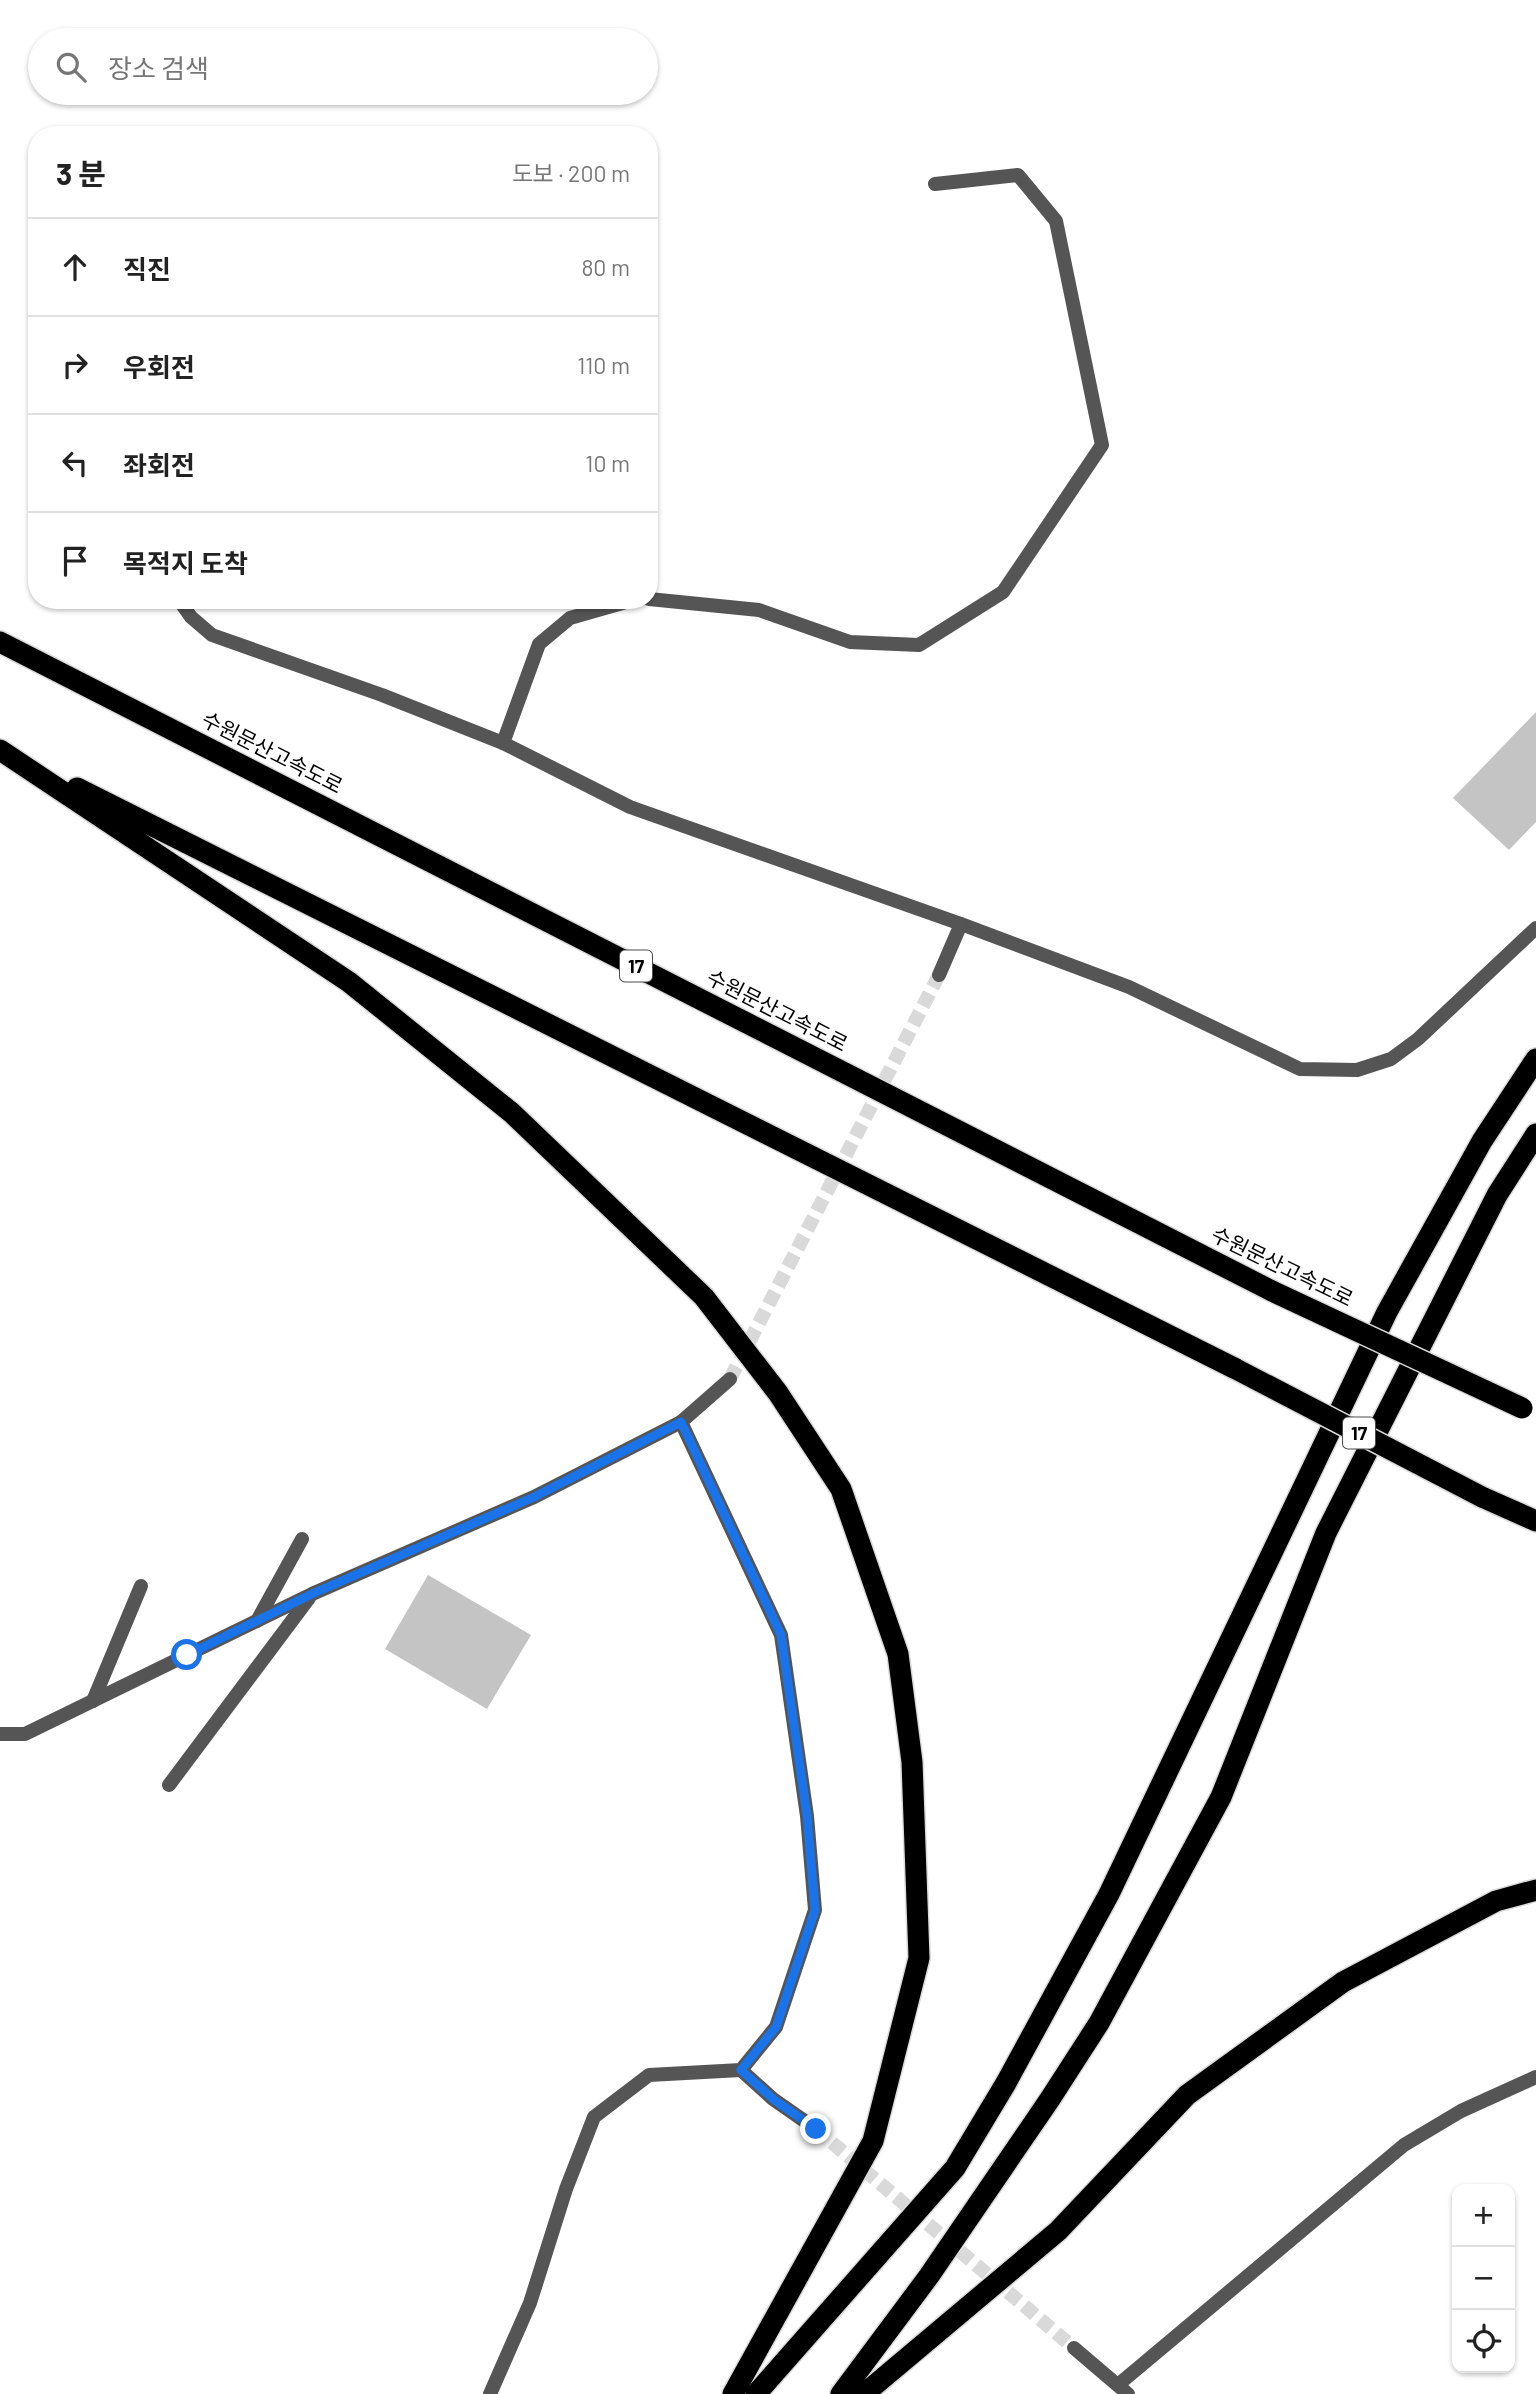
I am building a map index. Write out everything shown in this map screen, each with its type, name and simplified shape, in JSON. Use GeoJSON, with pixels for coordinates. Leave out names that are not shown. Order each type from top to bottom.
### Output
{"type":"FeatureCollection","features":[{"type":"Feature","properties":{"kind":"highway","name":"수원문산고속도로"},"geometry":{"type":"LineString","coordinates":[[0,642],[1272,1291],[1529,1411]]}},
{"type":"Feature","properties":{"kind":"highway","name":"17"},"geometry":{"type":"LineString","coordinates":[[0,750],[1236,1369],[1482,1497],[1536,1521]]}},
{"type":"Feature","properties":{"kind":"highway"},"geometry":{"type":"LineString","coordinates":[[0,750],[349,982],[512,1112],[704,1297],[778,1393],[841,1489],[898,1654],[912,1762],[919,1958],[873,2141],[733,2394]]}},
{"type":"Feature","properties":{"kind":"highway"},"geometry":{"type":"LineString","coordinates":[[756,2394],[955,2168],[1006,2083],[1110,1894],[1387,1312],[1482,1141],[1536,1059]]}},
{"type":"Feature","properties":{"kind":"highway"},"geometry":{"type":"LineString","coordinates":[[841,2394],[929,2276],[1050,2099],[1105,2011],[1221,1797],[1326,1533],[1497,1195],[1536,1134]]}},
{"type":"Feature","properties":{"kind":"highway"},"geometry":{"type":"LineString","coordinates":[[864,2394],[1058,2231],[1187,2095],[1343,1982],[1496,1902],[1536,1890]]}},
{"type":"Feature","properties":{"kind":"street"},"geometry":{"type":"LineString","coordinates":[[658,600],[759,610],[850,642],[919,645],[1003,592],[1102,445],[1056,221],[1018,175],[934,184]]}},
{"type":"Feature","properties":{"kind":"street"},"geometry":{"type":"LineString","coordinates":[[185,609],[212,635],[382,695],[503,743],[630,807],[961,924],[1129,987],[1300,1069],[1357,1070],[1391,1059],[1418,1039],[1536,928]]}},
{"type":"Feature","properties":{"kind":"street"},"geometry":{"type":"LineString","coordinates":[[503,743],[539,644],[570,618],[602,609]]}},
{"type":"Feature","properties":{"kind":"street"},"geometry":{"type":"LineString","coordinates":[[939,975],[961,924]]}},
{"type":"Feature","properties":{"kind":"street"},"geometry":{"type":"LineString","coordinates":[[0,1734],[24,1734],[312,1594],[534,1497],[681,1422],[730,1379]]}},
{"type":"Feature","properties":{"kind":"street"},"geometry":{"type":"LineString","coordinates":[[681,1422],[781,1635],[807,1816],[815,1910],[776,2027],[741,2070]]}},
{"type":"Feature","properties":{"kind":"street"},"geometry":{"type":"LineString","coordinates":[[257,1621],[302,1539]]}},
{"type":"Feature","properties":{"kind":"street"},"geometry":{"type":"LineString","coordinates":[[93,1701],[141,1586]]}},
{"type":"Feature","properties":{"kind":"street"},"geometry":{"type":"LineString","coordinates":[[169,1785],[312,1594]]}},
{"type":"Feature","properties":{"kind":"street"},"geometry":{"type":"LineString","coordinates":[[490,2394],[530,2303],[566,2189],[594,2117],[649,2075],[741,2070],[773,2099],[816,2129]]}},
{"type":"Feature","properties":{"kind":"street"},"geometry":{"type":"LineString","coordinates":[[1074,2348],[1124,2389],[1404,2145],[1461,2111],[1536,2077]]}},
{"type":"Feature","properties":{"kind":"building"},"geometry":{"type":"Polygon","coordinates":[[[1536,712],[1536,822],[1509,850],[1453,798],[1536,712]]]}},
{"type":"Feature","properties":{"kind":"building"},"geometry":{"type":"Polygon","coordinates":[[[428,1575],[531,1635],[487,1709],[385,1649],[428,1575]]]}},
{"type":"Feature","properties":{"kind":"tunnel"},"geometry":{"type":"LineString","coordinates":[[730,1379],[939,975]]}},
{"type":"Feature","properties":{"kind":"tunnel"},"geometry":{"type":"LineString","coordinates":[[816,2129],[1074,2348]]}},
{"type":"Feature","properties":{"kind":"route"},"geometry":{"type":"LineString","coordinates":[[187,1655],[312,1594],[534,1497],[681,1422],[781,1635],[807,1816],[815,1910],[776,2027],[741,2070],[773,2099],[816,2129]]}}]}
